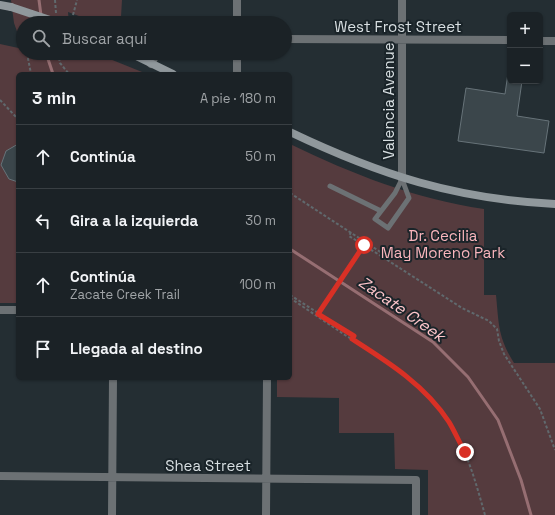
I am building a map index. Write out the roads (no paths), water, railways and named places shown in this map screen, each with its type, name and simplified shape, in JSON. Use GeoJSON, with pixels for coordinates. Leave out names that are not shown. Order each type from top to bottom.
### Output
{"type":"FeatureCollection","features":[{"type":"Feature","properties":{"kind":"main road"},"geometry":{"type":"LineString","coordinates":[[0,5],[38,16]]}},
{"type":"Feature","properties":{"kind":"main road"},"geometry":{"type":"LineString","coordinates":[[144,60],[168,72]]}},
{"type":"Feature","properties":{"kind":"main road"},"geometry":{"type":"LineString","coordinates":[[292,133],[362,165],[402,179],[492,200],[555,204]]}},
{"type":"Feature","properties":{"kind":"street"},"geometry":{"type":"LineString","coordinates":[[237,0],[237,16]]}},
{"type":"Feature","properties":{"kind":"street","name":"Valencia Avenue"},"geometry":{"type":"LineString","coordinates":[[402,0],[402,179]]}},
{"type":"Feature","properties":{"kind":"street","name":"West Frost Street"},"geometry":{"type":"LineString","coordinates":[[292,39],[507,40]]}},
{"type":"Feature","properties":{"kind":"street"},"geometry":{"type":"LineString","coordinates":[[543,41],[555,41]]}},
{"type":"Feature","properties":{"kind":"street"},"geometry":{"type":"LineString","coordinates":[[152,64],[154,60]]}},
{"type":"Feature","properties":{"kind":"street"},"geometry":{"type":"LineString","coordinates":[[236,72],[237,60]]}},
{"type":"Feature","properties":{"kind":"street"},"geometry":{"type":"LineString","coordinates":[[0,310],[16,310]]}},
{"type":"Feature","properties":{"kind":"street"},"geometry":{"type":"LineString","coordinates":[[112,515],[113,380]]}},
{"type":"Feature","properties":{"kind":"street"},"geometry":{"type":"LineString","coordinates":[[266,515],[265,479],[267,380]]}},
{"type":"Feature","properties":{"kind":"street","name":"Shea Street"},"geometry":{"type":"LineString","coordinates":[[0,476],[416,480],[416,515]]}},
{"type":"Feature","properties":{"kind":"lane"},"geometry":{"type":"LineString","coordinates":[[402,179],[409,198],[388,228],[375,219],[395,193],[402,179]]}},
{"type":"Feature","properties":{"kind":"lane"},"geometry":{"type":"LineString","coordinates":[[330,186],[381,211]]}},
{"type":"Feature","properties":{"kind":"waterway","name":"Zacate Creek"},"geometry":{"type":"LineString","coordinates":[[39,0],[41,16]]}},
{"type":"Feature","properties":{"kind":"waterway","name":"Zacate Creek"},"geometry":{"type":"LineString","coordinates":[[48,60],[52,72]]}},
{"type":"Feature","properties":{"kind":"waterway","name":"Zacate Creek"},"geometry":{"type":"LineString","coordinates":[[292,250],[433,342],[468,377],[498,420],[521,480],[531,515]]}},
{"type":"Feature","properties":{"kind":"park label","name":"Dr. Cecilia May Moreno Park"},"geometry":{"type":"Point","coordinates":[443,244]}}]}
